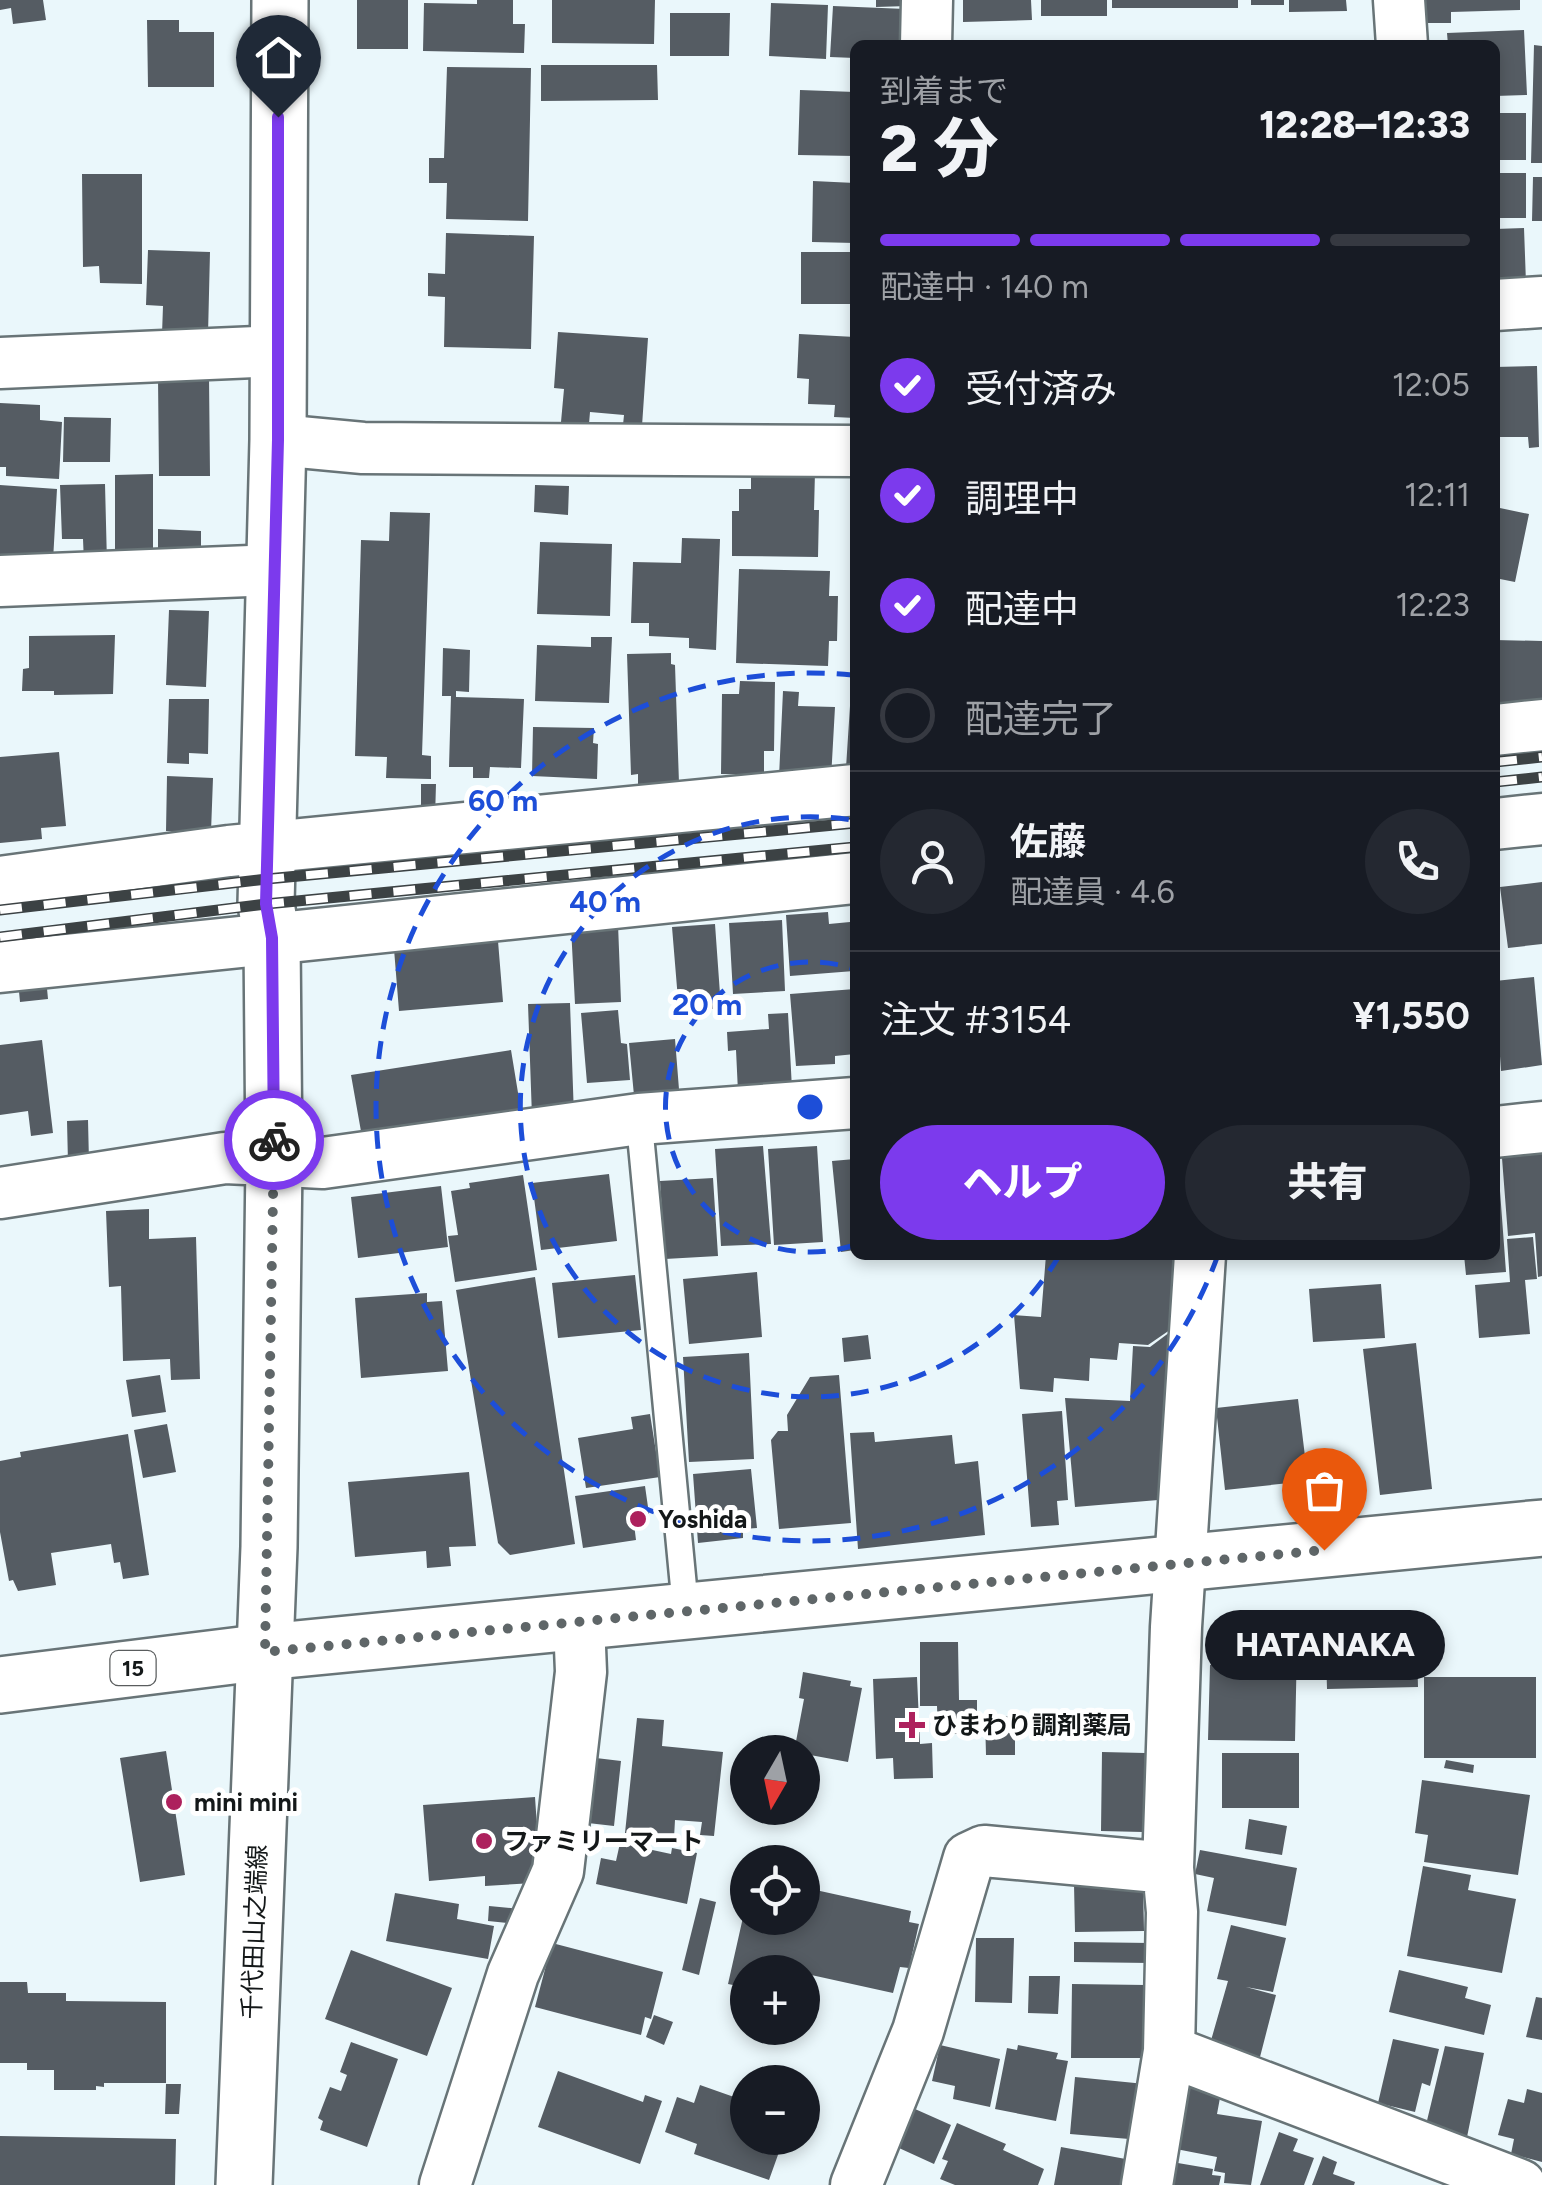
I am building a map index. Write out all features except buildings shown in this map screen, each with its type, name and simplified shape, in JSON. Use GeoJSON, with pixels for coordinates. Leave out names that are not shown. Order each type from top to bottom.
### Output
{"type":"FeatureCollection","features":[{"type":"Feature","properties":{"kind":"street","name":"千代田山之端線"},"geometry":{"type":"LineString","coordinates":[[244,2185],[265,1652],[274,1162],[272,938],[266,904],[278,440],[280,0]]}},
{"type":"Feature","properties":{"kind":"street"},"geometry":{"type":"LineString","coordinates":[[926,40],[927,0]]}},
{"type":"Feature","properties":{"kind":"street"},"geometry":{"type":"LineString","coordinates":[[1399,0],[1402,40]]}},
{"type":"Feature","properties":{"kind":"street"},"geometry":{"type":"LineString","coordinates":[[1500,305],[1542,302]]}},
{"type":"Feature","properties":{"kind":"street"},"geometry":{"type":"LineString","coordinates":[[0,363],[276,350]]}},
{"type":"Feature","properties":{"kind":"street"},"geometry":{"type":"LineString","coordinates":[[278,440],[363,448],[850,452]]}},
{"type":"Feature","properties":{"kind":"street"},"geometry":{"type":"LineString","coordinates":[[0,582],[275,570]]}},
{"type":"Feature","properties":{"kind":"street"},"geometry":{"type":"LineString","coordinates":[[1500,729],[1542,725]]}},
{"type":"Feature","properties":{"kind":"street"},"geometry":{"type":"LineString","coordinates":[[0,882],[268,848],[850,790]]}},
{"type":"Feature","properties":{"kind":"street"},"geometry":{"type":"LineString","coordinates":[[1500,823],[1542,819]]}},
{"type":"Feature","properties":{"kind":"street"},"geometry":{"type":"LineString","coordinates":[[0,967],[850,879]]}},
{"type":"Feature","properties":{"kind":"street"},"geometry":{"type":"LineString","coordinates":[[0,1193],[226,1158],[323,1163],[640,1119],[850,1103]]}},
{"type":"Feature","properties":{"kind":"street"},"geometry":{"type":"LineString","coordinates":[[1500,1131],[1542,1127]]}},
{"type":"Feature","properties":{"kind":"street"},"geometry":{"type":"LineString","coordinates":[[1147,2185],[1169,2051],[1172,1912],[1168,1868],[1180,1565],[1200,1260]]}},
{"type":"Feature","properties":{"kind":"street","name":"15"},"geometry":{"type":"LineString","coordinates":[[0,1685],[265,1652],[1542,1528]]}},
{"type":"Feature","properties":{"kind":"street"},"geometry":{"type":"LineString","coordinates":[[445,2185],[513,1974],[558,1871],[581,1672],[579,1623]]}},
{"type":"Feature","properties":{"kind":"street"},"geometry":{"type":"LineString","coordinates":[[856,2185],[918,2030],[969,1858],[984,1851],[1168,1868]]}},
{"type":"Feature","properties":{"kind":"street"},"geometry":{"type":"LineString","coordinates":[[1169,2051],[1520,2185]]}},
{"type":"Feature","properties":{"kind":"lane"},"geometry":{"type":"LineString","coordinates":[[640,1119],[686,1613]]}},
{"type":"Feature","properties":{"kind":"railway"},"geometry":{"type":"LineString","coordinates":[[1500,761],[1542,757]]}},
{"type":"Feature","properties":{"kind":"railway"},"geometry":{"type":"LineString","coordinates":[[1500,781],[1542,777]]}},
{"type":"Feature","properties":{"kind":"railway"},"geometry":{"type":"LineString","coordinates":[[0,910],[267,879],[850,823]]}},
{"type":"Feature","properties":{"kind":"railway"},"geometry":{"type":"LineString","coordinates":[[0,937],[266,904],[850,847]]}},
{"type":"Feature","properties":{"kind":"way so far"},"geometry":{"type":"LineString","coordinates":[[274,1140],[265,1652],[1324,1550]]}},
{"type":"Feature","properties":{"kind":"place","name":"Yoshida"},"geometry":{"type":"Point","coordinates":[638,1519]}},
{"type":"Feature","properties":{"kind":"place","name":"HATANAKA"},"geometry":{"type":"Point","coordinates":[1324,1550]}},
{"type":"Feature","properties":{"kind":"place","name":"ひまわり調剤薬局"},"geometry":{"type":"Point","coordinates":[912,1725]}},
{"type":"Feature","properties":{"kind":"place","name":"mini mini"},"geometry":{"type":"Point","coordinates":[174,1802]}},
{"type":"Feature","properties":{"kind":"place","name":"ファミリーマート"},"geometry":{"type":"Point","coordinates":[484,1841]}},
{"type":"Feature","properties":{"kind":"route"},"geometry":{"type":"LineString","coordinates":[[274,1140],[272,938],[266,904],[278,440],[278,117]]}}]}
